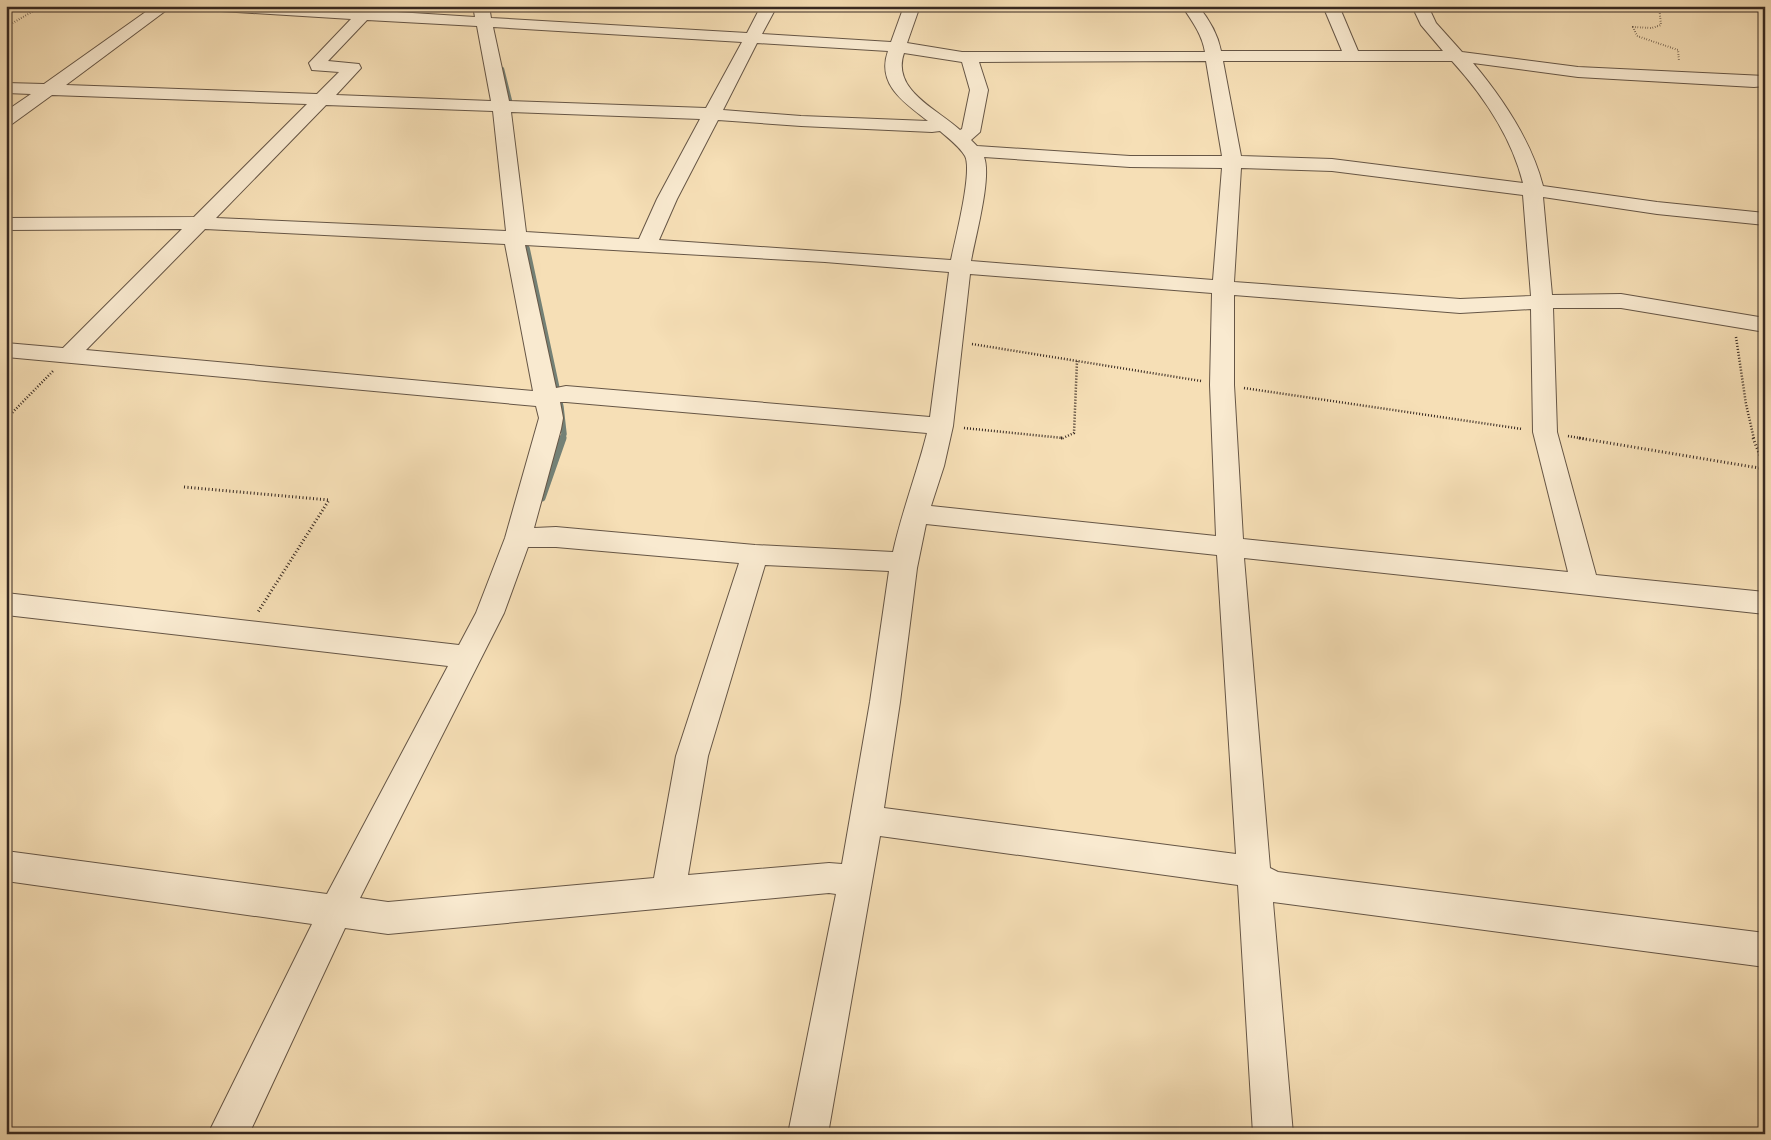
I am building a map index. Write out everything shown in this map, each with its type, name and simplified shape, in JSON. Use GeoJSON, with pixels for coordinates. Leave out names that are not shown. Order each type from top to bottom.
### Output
{"type":"FeatureCollection","features":[{"type":"Feature","properties":{"kind":"street"},"geometry":{"type":"LineString","coordinates":[[6,120],[164,6]]}},
{"type":"Feature","properties":{"kind":"street"},"geometry":{"type":"LineString","coordinates":[[222,6],[363,15],[408,12],[482,14],[754,38],[898,47],[969,57],[1456,56],[1578,72],[1688,79],[1765,81]]}},
{"type":"Feature","properties":{"kind":"street"},"geometry":{"type":"LineString","coordinates":[[646,246],[667,199],[711,114],[754,38],[769,6]]}},
{"type":"Feature","properties":{"kind":"street"},"geometry":{"type":"LineString","coordinates":[[808,1134],[856,880],[885,702],[905,562],[916,514],[941,426],[960,266],[976,178],[977,162],[959,138],[902,92],[894,78],[894,58],[912,6]]}},
{"type":"Feature","properties":{"kind":"street"},"geometry":{"type":"LineString","coordinates":[[1190,6],[1207,29],[1232,161],[1223,286],[1222,384],[1230,547],[1256,877],[1273,1134]]}},
{"type":"Feature","properties":{"kind":"street"},"geometry":{"type":"LineString","coordinates":[[1331,6],[1352,56]]}},
{"type":"Feature","properties":{"kind":"street"},"geometry":{"type":"LineString","coordinates":[[1420,6],[1424,17],[1434,31],[1471,72],[1504,118],[1525,158],[1535,190],[1533,200],[1542,302],[1545,432],[1585,584]]}},
{"type":"Feature","properties":{"kind":"street"},"geometry":{"type":"LineString","coordinates":[[228,1134],[349,913],[468,657],[526,538],[556,396],[514,246],[516,238],[501,106],[482,14]]}},
{"type":"Feature","properties":{"kind":"street"},"geometry":{"type":"LineString","coordinates":[[68,356],[353,68],[318,66],[317,63],[363,15]]}},
{"type":"Feature","properties":{"kind":"street"},"geometry":{"type":"LineString","coordinates":[[959,138],[972,132],[979,90],[969,57]]}},
{"type":"Feature","properties":{"kind":"street"},"geometry":{"type":"LineString","coordinates":[[6,88],[711,114],[810,122],[932,127],[987,151],[1102,160],[1232,161],[1331,165],[1430,175],[1678,212],[1765,219]]}},
{"type":"Feature","properties":{"kind":"street"},"geometry":{"type":"LineString","coordinates":[[6,224],[201,223],[516,238],[825,256],[1460,306],[1572,300],[1621,301],[1765,325]]}},
{"type":"Feature","properties":{"kind":"street"},"geometry":{"type":"LineString","coordinates":[[6,350],[530,398],[556,396],[941,426]]}},
{"type":"Feature","properties":{"kind":"street"},"geometry":{"type":"LineString","coordinates":[[916,514],[1765,603]]}},
{"type":"Feature","properties":{"kind":"street"},"geometry":{"type":"LineString","coordinates":[[526,538],[556,537],[755,555],[905,562]]}},
{"type":"Feature","properties":{"kind":"street"},"geometry":{"type":"LineString","coordinates":[[668,894],[692,756],[755,555]]}},
{"type":"Feature","properties":{"kind":"street"},"geometry":{"type":"LineString","coordinates":[[6,604],[468,657]]}},
{"type":"Feature","properties":{"kind":"street"},"geometry":{"type":"LineString","coordinates":[[866,820],[1240,870],[1274,887],[1765,950]]}},
{"type":"Feature","properties":{"kind":"street"},"geometry":{"type":"LineString","coordinates":[[6,866],[349,913],[403,918],[829,878],[856,880]]}},
{"type":"Feature","properties":{"kind":"path"},"geometry":{"type":"LineString","coordinates":[[6,27],[42,6]]}},
{"type":"Feature","properties":{"kind":"path"},"geometry":{"type":"LineString","coordinates":[[1659,6],[1661,25],[1652,28],[1633,27],[1637,36],[1678,50],[1680,64],[1688,79]]}},
{"type":"Feature","properties":{"kind":"path"},"geometry":{"type":"LineString","coordinates":[[1733,319],[1746,405],[1759,458],[1765,468]]}},
{"type":"Feature","properties":{"kind":"path"},"geometry":{"type":"LineString","coordinates":[[950,340],[1765,468]]}},
{"type":"Feature","properties":{"kind":"path"},"geometry":{"type":"LineString","coordinates":[[6,419],[68,356]]}},
{"type":"Feature","properties":{"kind":"path"},"geometry":{"type":"LineString","coordinates":[[941,426],[1063,438],[1068,436],[1074,433],[1077,361]]}},
{"type":"Feature","properties":{"kind":"path"},"geometry":{"type":"LineString","coordinates":[[184,487],[330,500],[245,631]]}},
{"type":"Feature","properties":{"kind":"waterway"},"geometry":{"type":"LineString","coordinates":[[502,69],[510,101]]}},
{"type":"Feature","properties":{"kind":"waterway"},"geometry":{"type":"LineString","coordinates":[[527,248],[561,407],[564,434],[562,439]]}},
{"type":"Feature","properties":{"kind":"waterway"},"geometry":{"type":"LineString","coordinates":[[542,498],[563,438]]}}]}
